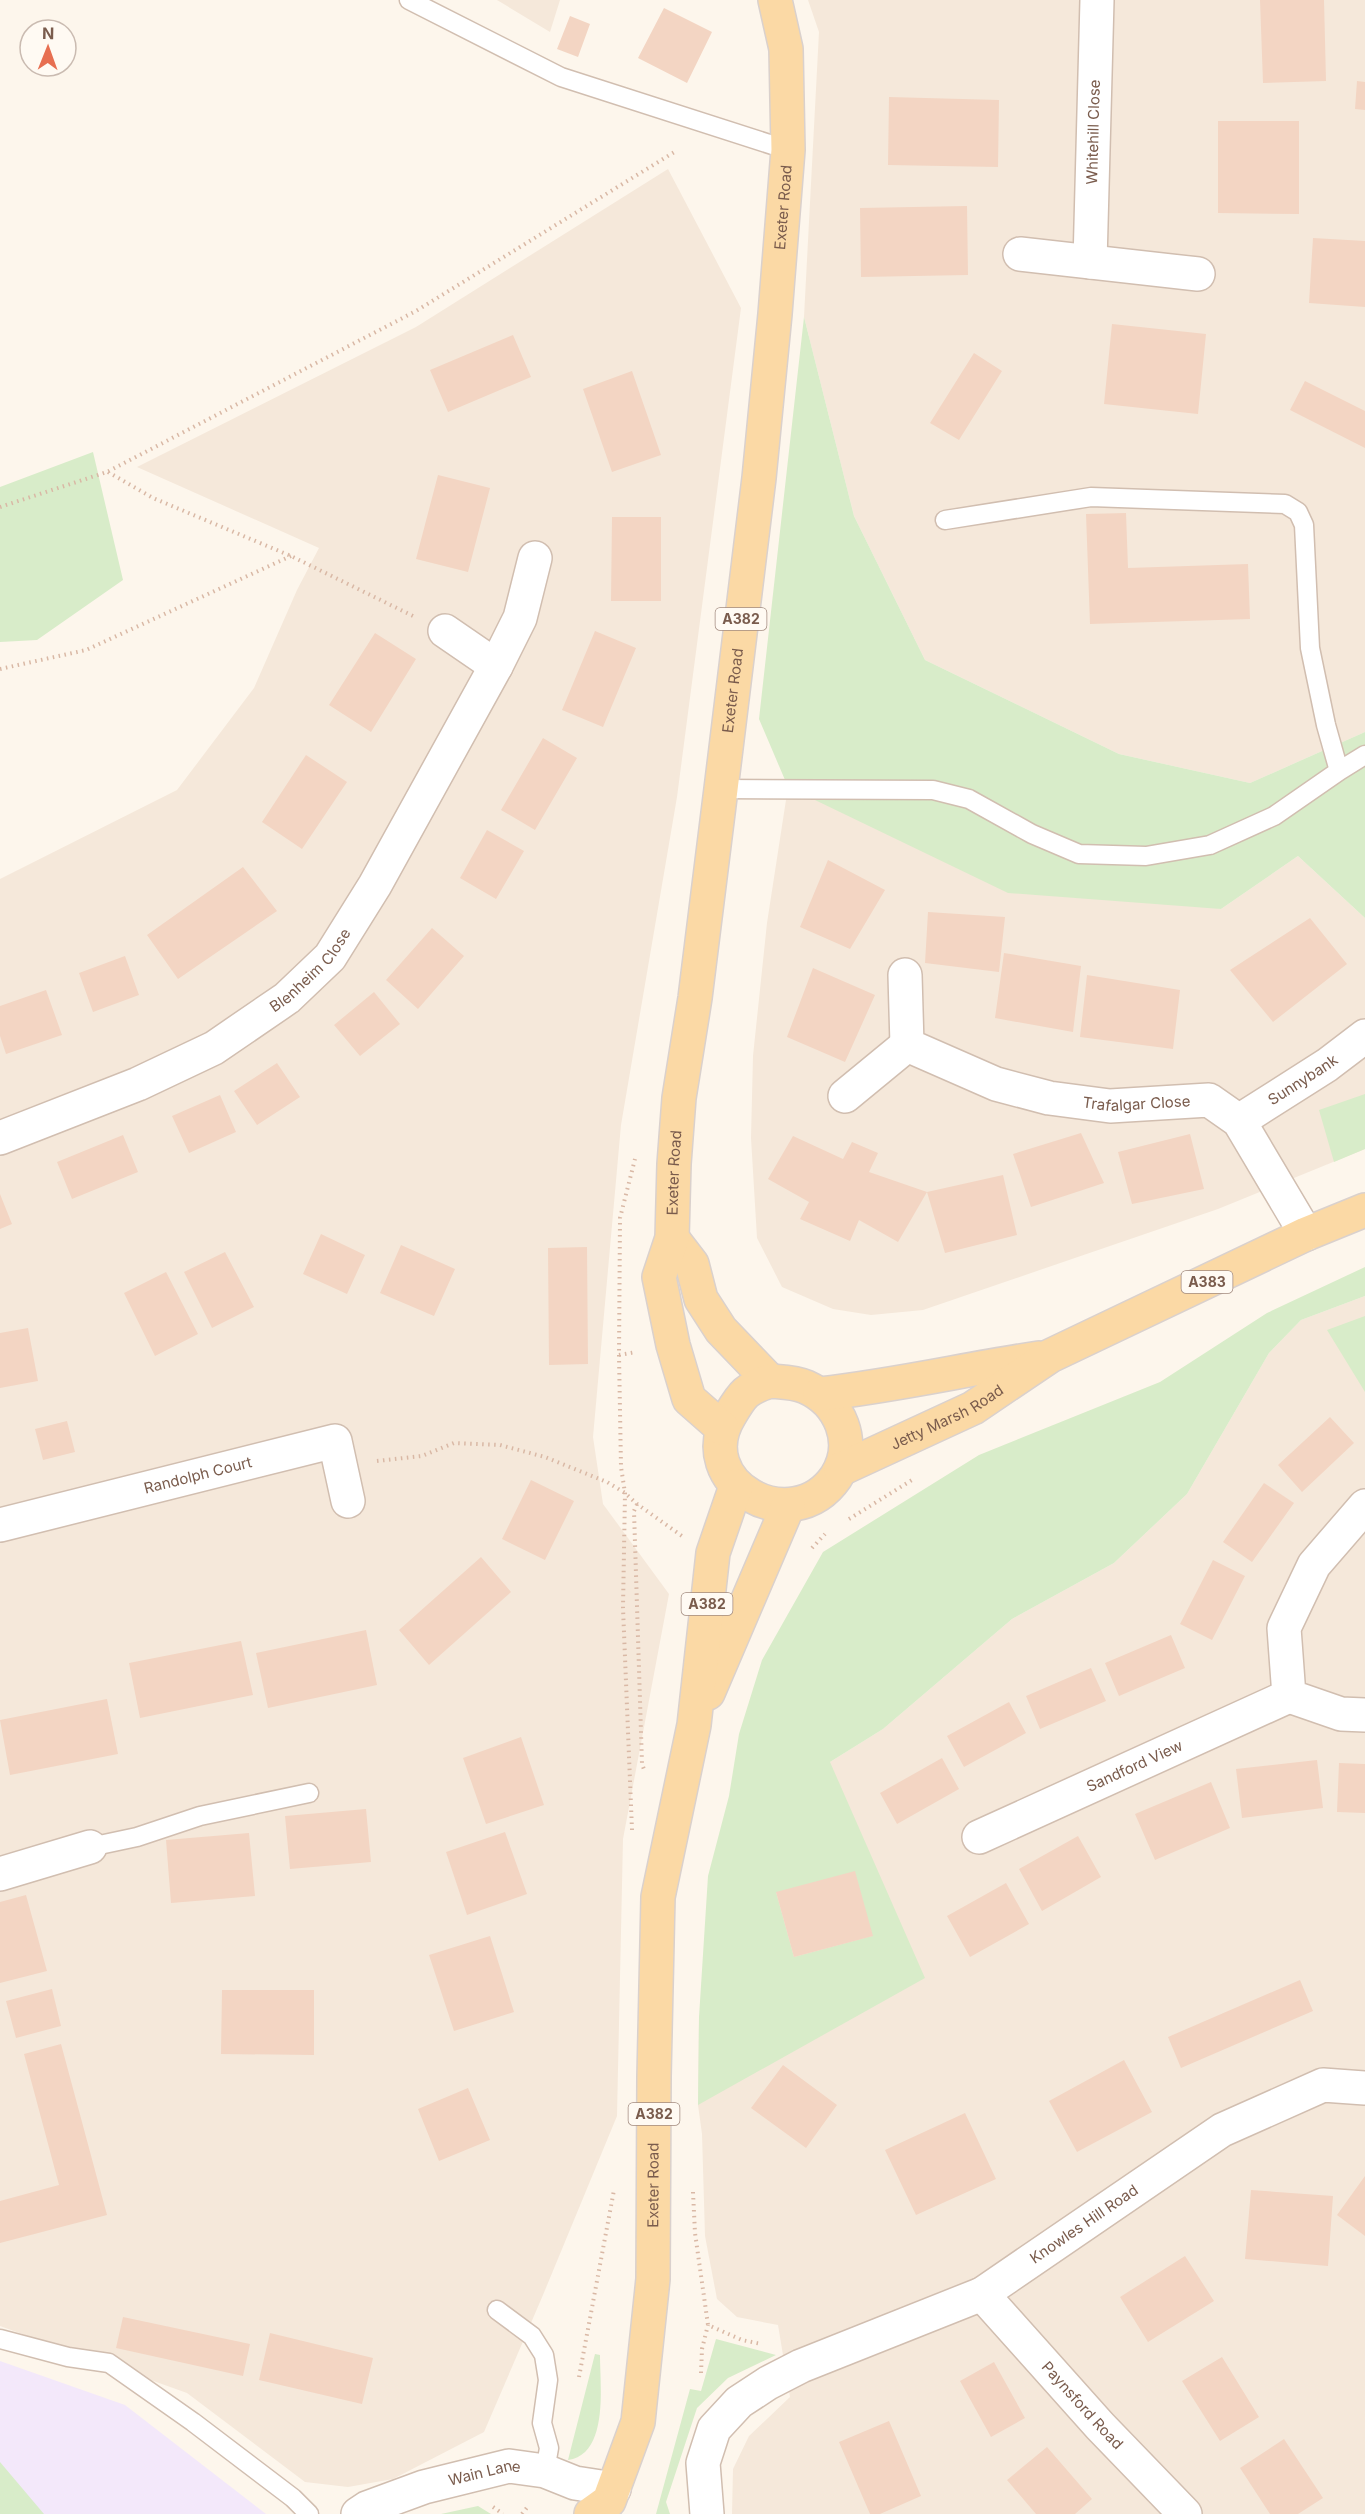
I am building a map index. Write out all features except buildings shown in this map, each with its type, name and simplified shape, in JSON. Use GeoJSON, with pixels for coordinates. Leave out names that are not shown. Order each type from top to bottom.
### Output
{"type":"FeatureCollection","features":[{"type":"Feature","properties":{"kind":"main road","name":"Exeter Road"},"geometry":{"type":"LineString","coordinates":[[722,1428],[689,1399],[673,1345],[659,1277],[672,1238],[679,1098],[695,998],[759,478],[788,150],[786,49],[775,0]]}},
{"type":"Feature","properties":{"kind":"main road","name":"Jetty Marsh Road"},"geometry":{"type":"LineString","coordinates":[[841,1469],[973,1407],[1050,1356],[1306,1234],[1365,1210]]}},
{"type":"Feature","properties":{"kind":"main road","name":"Exeter Road"},"geometry":{"type":"LineString","coordinates":[[672,1238],[692,1264],[701,1299],[721,1330],[770,1381]]}},
{"type":"Feature","properties":{"kind":"main road","name":"Jetty Marsh Road"},"geometry":{"type":"LineString","coordinates":[[820,1394],[873,1388],[1050,1356]]}},
{"type":"Feature","properties":{"kind":"main road"},"geometry":{"type":"LineString","coordinates":[[770,1381],[803,1385],[820,1394],[835,1408],[843,1425],[846,1448],[841,1469],[828,1488],[810,1500],[788,1506],[752,1498],[736,1486],[726,1469],[720,1448],[722,1428],[748,1389],[770,1381]]}},
{"type":"Feature","properties":{"kind":"main road","name":"Exeter Road"},"geometry":{"type":"LineString","coordinates":[[607,2505],[638,2422],[653,2279],[658,1897],[694,1725],[713,1553],[736,1486]]}},
{"type":"Feature","properties":{"kind":"main road","name":"Exeter Road"},"geometry":{"type":"LineString","coordinates":[[694,1725],[788,1506]]}},
{"type":"Feature","properties":{"kind":"street","name":"Whitehill Close"},"geometry":{"type":"LineString","coordinates":[[1090,262],[1097,0]]}},
{"type":"Feature","properties":{"kind":"street"},"geometry":{"type":"LineString","coordinates":[[1020,254],[1198,274]]}},
{"type":"Feature","properties":{"kind":"street","name":"Blenheim Close"},"geometry":{"type":"LineString","coordinates":[[0,1138],[138,1084],[214,1048],[287,998],[330,957],[375,885],[496,666],[520,618],[535,558]]}},
{"type":"Feature","properties":{"kind":"street"},"geometry":{"type":"LineString","coordinates":[[445,631],[496,666]]}},
{"type":"Feature","properties":{"kind":"street"},"geometry":{"type":"LineString","coordinates":[[845,1096],[907,1045],[905,975]]}},
{"type":"Feature","properties":{"kind":"street","name":"Sunnybank"},"geometry":{"type":"LineString","coordinates":[[1239,1120],[1327,1065],[1365,1036]]}},
{"type":"Feature","properties":{"kind":"street","name":"Trafalgar Close"},"geometry":{"type":"LineString","coordinates":[[907,1045],[996,1084],[1049,1098],[1110,1106],[1209,1100],[1239,1120],[1306,1234]]}},
{"type":"Feature","properties":{"kind":"street","name":"Randolph Court"},"geometry":{"type":"LineString","coordinates":[[0,1525],[335,1441],[348,1501]]}},
{"type":"Feature","properties":{"kind":"street"},"geometry":{"type":"LineString","coordinates":[[1365,1506],[1314,1565],[1284,1628],[1289,1696],[1341,1714],[1365,1715]]}},
{"type":"Feature","properties":{"kind":"street","name":"Sandford View"},"geometry":{"type":"LineString","coordinates":[[979,1837],[1289,1696]]}},
{"type":"Feature","properties":{"kind":"street"},"geometry":{"type":"LineString","coordinates":[[0,1874],[90,1847]]}},
{"type":"Feature","properties":{"kind":"street","name":"Knowles Hill Road"},"geometry":{"type":"LineString","coordinates":[[707,2514],[703,2463],[714,2429],[739,2402],[768,2383],[801,2366],[982,2294],[1222,2130],[1323,2085],[1365,2088]]}},
{"type":"Feature","properties":{"kind":"street","name":"Paynsford Road"},"geometry":{"type":"LineString","coordinates":[[982,2294],[1100,2426],[1185,2514]]}},
{"type":"Feature","properties":{"kind":"street","name":"Wain Lane"},"geometry":{"type":"LineString","coordinates":[[358,2514],[367,2508],[424,2487],[508,2466],[545,2471],[574,2483],[607,2505]]}},
{"type":"Feature","properties":{"kind":"lane"},"geometry":{"type":"LineString","coordinates":[[409,0],[561,77],[788,150]]}},
{"type":"Feature","properties":{"kind":"lane"},"geometry":{"type":"LineString","coordinates":[[945,520],[1091,497],[1286,504],[1298,512],[1304,525],[1310,648],[1326,725],[1339,771]]}},
{"type":"Feature","properties":{"kind":"lane"},"geometry":{"type":"LineString","coordinates":[[721,789],[933,790],[969,799],[1032,834],[1079,854],[1146,856],[1210,845],[1274,816],[1365,755]]}},
{"type":"Feature","properties":{"kind":"lane"},"geometry":{"type":"LineString","coordinates":[[90,1847],[137,1837],[200,1816],[309,1793]]}},
{"type":"Feature","properties":{"kind":"lane"},"geometry":{"type":"LineString","coordinates":[[497,2310],[532,2336],[544,2355],[548,2380],[542,2423],[549,2448],[545,2471]]}},
{"type":"Feature","properties":{"kind":"lane"},"geometry":{"type":"LineString","coordinates":[[0,2339],[68,2357],[109,2363],[194,2422],[293,2498],[309,2514]]}},
{"type":"Feature","properties":{"kind":"path"},"geometry":{"type":"LineString","coordinates":[[0,507],[107,472],[416,311],[676,151]]}},
{"type":"Feature","properties":{"kind":"path"},"geometry":{"type":"LineString","coordinates":[[107,472],[153,498],[291,556],[445,631]]}},
{"type":"Feature","properties":{"kind":"path"},"geometry":{"type":"LineString","coordinates":[[0,669],[86,650],[291,556]]}},
{"type":"Feature","properties":{"kind":"path"},"geometry":{"type":"LineString","coordinates":[[341,1468],[395,1458],[422,1456],[454,1443],[500,1445],[545,1457],[607,1482],[637,1504],[634,1511],[642,1764],[650,1786],[676,1812]]}},
{"type":"Feature","properties":{"kind":"path"},"geometry":{"type":"LineString","coordinates":[[846,1520],[920,1475]]}},
{"type":"Feature","properties":{"kind":"path"},"geometry":{"type":"LineString","coordinates":[[808,1553],[829,1531]]}},
{"type":"Feature","properties":{"kind":"path"},"geometry":{"type":"LineString","coordinates":[[577,2386],[616,2180]]}},
{"type":"Feature","properties":{"kind":"path"},"geometry":{"type":"LineString","coordinates":[[693,2186],[695,2233],[708,2325],[702,2349],[701,2373]]}},
{"type":"Feature","properties":{"kind":"path"},"geometry":{"type":"LineString","coordinates":[[708,2325],[742,2340],[783,2348],[801,2366]]}},
{"type":"Feature","properties":{"kind":"shaded area"},"geometry":{"type":"Polygon","coordinates":[[[497,0],[560,0],[550,32],[497,0]]]}},
{"type":"Feature","properties":{"kind":"shaded area"},"geometry":{"type":"Polygon","coordinates":[[[808,0],[1365,0],[1365,732],[1250,783],[1119,754],[925,660],[854,516],[804,317],[819,32],[808,0]]]}},
{"type":"Feature","properties":{"kind":"shaded area"},"geometry":{"type":"Polygon","coordinates":[[[668,169],[741,308],[677,797],[621,1125],[593,1437],[603,1504],[669,1594],[623,1839],[617,2116],[484,2432],[393,2479],[348,2487],[305,2482],[187,2393],[0,2326],[0,879],[177,790],[254,688],[297,590],[319,548],[137,467],[416,327],[668,169]]]}},
{"type":"Feature","properties":{"kind":"shaded area"},"geometry":{"type":"Polygon","coordinates":[[[788,787],[1221,909],[1298,856],[1365,918],[1365,1149],[1218,1209],[923,1310],[871,1315],[833,1309],[782,1287],[757,1238],[751,1138],[753,1056],[767,923],[788,787]]]}},
{"type":"Feature","properties":{"kind":"shaded area"},"geometry":{"type":"Polygon","coordinates":[[[1365,1296],[1365,2514],[732,2514],[733,2469],[749,2436],[790,2397],[778,2325],[737,2317],[717,2299],[705,2236],[702,2134],[698,2105],[699,2017],[830,1762],[883,1729],[1012,1619],[1114,1563],[1187,1494],[1269,1353],[1301,1320],[1365,1296]]]}},
{"type":"Feature","properties":{"kind":"shaded area"},"geometry":{"type":"Polygon","coordinates":[[[0,2361],[125,2405],[266,2514],[0,2514],[0,2361]]]}},
{"type":"Feature","properties":{"kind":"green space"},"geometry":{"type":"Polygon","coordinates":[[[804,317],[854,516],[925,660],[1119,754],[1250,783],[1365,732],[1365,918],[1298,856],[1221,909],[1008,893],[788,787],[759,719],[804,317]]]}},
{"type":"Feature","properties":{"kind":"green space"},"geometry":{"type":"Polygon","coordinates":[[[93,452],[123,580],[37,640],[0,642],[0,487],[93,452]]]}},
{"type":"Feature","properties":{"kind":"green space"},"geometry":{"type":"Polygon","coordinates":[[[1365,1094],[1365,1149],[1334,1162],[1319,1110],[1365,1094]]]}},
{"type":"Feature","properties":{"kind":"green space"},"geometry":{"type":"Polygon","coordinates":[[[1365,1267],[1365,1296],[1301,1320],[1269,1353],[1187,1494],[1114,1563],[1012,1619],[883,1729],[830,1762],[925,1978],[698,2105],[699,2017],[708,1876],[729,1796],[739,1734],[762,1660],[823,1552],[979,1455],[1160,1382],[1267,1313],[1365,1267]],[[776,1892],[794,1957],[872,1936],[776,1892]]]}},
{"type":"Feature","properties":{"kind":"green space"},"geometry":{"type":"Polygon","coordinates":[[[1365,1316],[1365,1392],[1327,1330],[1365,1316]]]}},
{"type":"Feature","properties":{"kind":"green space"},"geometry":{"type":"Polygon","coordinates":[[[716,2339],[776,2355],[728,2378],[697,2408],[666,2502],[670,2514],[656,2514],[690,2389],[701,2391],[716,2339]]]}},
{"type":"Feature","properties":{"kind":"green space"},"geometry":{"type":"Polygon","coordinates":[[[595,2354],[600,2355],[601,2384],[596,2432],[590,2445],[581,2455],[568,2460],[595,2354]]]}},
{"type":"Feature","properties":{"kind":"green space"},"geometry":{"type":"Polygon","coordinates":[[[0,2462],[44,2514],[0,2514],[0,2462]]]}},
{"type":"Feature","properties":{"kind":"green space"},"geometry":{"type":"Polygon","coordinates":[[[478,2506],[491,2514],[441,2514],[478,2506]]]}}]}
